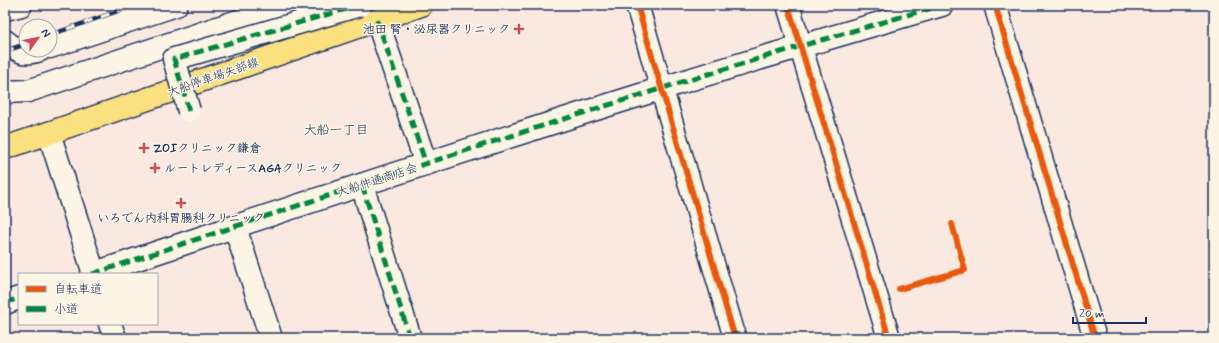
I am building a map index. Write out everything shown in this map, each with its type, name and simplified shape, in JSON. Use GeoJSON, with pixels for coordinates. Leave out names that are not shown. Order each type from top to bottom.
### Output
{"type":"FeatureCollection","features":[{"type":"Feature","properties":{"kind":"main road","name":"大船停車場矢部線"},"geometry":{"type":"LineString","coordinates":[[5,148],[421,5]]}},
{"type":"Feature","properties":{"kind":"street"},"geometry":{"type":"LineString","coordinates":[[5,9],[21,5]]}},
{"type":"Feature","properties":{"kind":"street"},"geometry":{"type":"LineString","coordinates":[[58,44],[176,5]]}},
{"type":"Feature","properties":{"kind":"street"},"geometry":{"type":"LineString","coordinates":[[5,92],[28,92],[286,5]]}},
{"type":"Feature","properties":{"kind":"street"},"geometry":{"type":"LineString","coordinates":[[189,112],[174,59],[360,5]]}},
{"type":"Feature","properties":{"kind":"street"},"geometry":{"type":"LineString","coordinates":[[636,5],[662,88],[735,338]]}},
{"type":"Feature","properties":{"kind":"street"},"geometry":{"type":"LineString","coordinates":[[788,5],[889,338]]}},
{"type":"Feature","properties":{"kind":"street","name":"大船仲通商店会"},"geometry":{"type":"LineString","coordinates":[[96,273],[662,88],[942,5]]}},
{"type":"Feature","properties":{"kind":"street"},"geometry":{"type":"LineString","coordinates":[[995,5],[1095,338]]}},
{"type":"Feature","properties":{"kind":"street"},"geometry":{"type":"LineString","coordinates":[[377,20],[426,164]]}},
{"type":"Feature","properties":{"kind":"street"},"geometry":{"type":"LineString","coordinates":[[5,41],[18,50]]}},
{"type":"Feature","properties":{"kind":"street","name":"大船仲通商店会"},"geometry":{"type":"LineString","coordinates":[[50,133],[93,273]]}},
{"type":"Feature","properties":{"kind":"street"},"geometry":{"type":"LineString","coordinates":[[362,185],[410,338]]}},
{"type":"Feature","properties":{"kind":"street"},"geometry":{"type":"LineString","coordinates":[[235,227],[271,338]]}},
{"type":"Feature","properties":{"kind":"street"},"geometry":{"type":"LineString","coordinates":[[5,303],[18,298]]}},
{"type":"Feature","properties":{"kind":"street"},"geometry":{"type":"LineString","coordinates":[[110,325],[115,338]]}},
{"type":"Feature","properties":{"kind":"railway"},"geometry":{"type":"LineString","coordinates":[[58,32],[135,5]]}},
{"type":"Feature","properties":{"kind":"railway"},"geometry":{"type":"LineString","coordinates":[[5,51],[18,47]]}},
{"type":"Feature","properties":{"kind":"marked path"},"geometry":{"type":"LineString","coordinates":[[189,111],[174,59],[360,5]]}},
{"type":"Feature","properties":{"kind":"marked path"},"geometry":{"type":"LineString","coordinates":[[95,273],[591,110],[942,5]]}},
{"type":"Feature","properties":{"kind":"marked path"},"geometry":{"type":"LineString","coordinates":[[377,20],[426,164]]}},
{"type":"Feature","properties":{"kind":"marked path"},"geometry":{"type":"LineString","coordinates":[[362,185],[410,338]]}},
{"type":"Feature","properties":{"kind":"marked path"},"geometry":{"type":"LineString","coordinates":[[5,303],[18,298]]}},
{"type":"Feature","properties":{"kind":"cycle path"},"geometry":{"type":"LineString","coordinates":[[637,5],[735,338]]}},
{"type":"Feature","properties":{"kind":"cycle path"},"geometry":{"type":"LineString","coordinates":[[788,5],[889,338]]}},
{"type":"Feature","properties":{"kind":"cycle path"},"geometry":{"type":"LineString","coordinates":[[995,5],[1095,338]]}},
{"type":"Feature","properties":{"kind":"cycle path"},"geometry":{"type":"LineString","coordinates":[[899,289],[965,270],[952,224]]}},
{"type":"Feature","properties":{"kind":"place","name":"池田 腎・泌尿器クリニック"},"geometry":{"type":"Point","coordinates":[519,29]}},
{"type":"Feature","properties":{"kind":"place","name":"ZOIクリニック鎌倉"},"geometry":{"type":"Point","coordinates":[144,148]}},
{"type":"Feature","properties":{"kind":"place","name":"ルートレディースAGAクリニック"},"geometry":{"type":"Point","coordinates":[155,168]}},
{"type":"Feature","properties":{"kind":"place","name":"いろでん内科胃腸科クリニック"},"geometry":{"type":"Point","coordinates":[181,203]}},
{"type":"Feature","properties":{"kind":"district","name":"大船一丁目"},"geometry":{"type":"Point","coordinates":[336,129]}}]}
